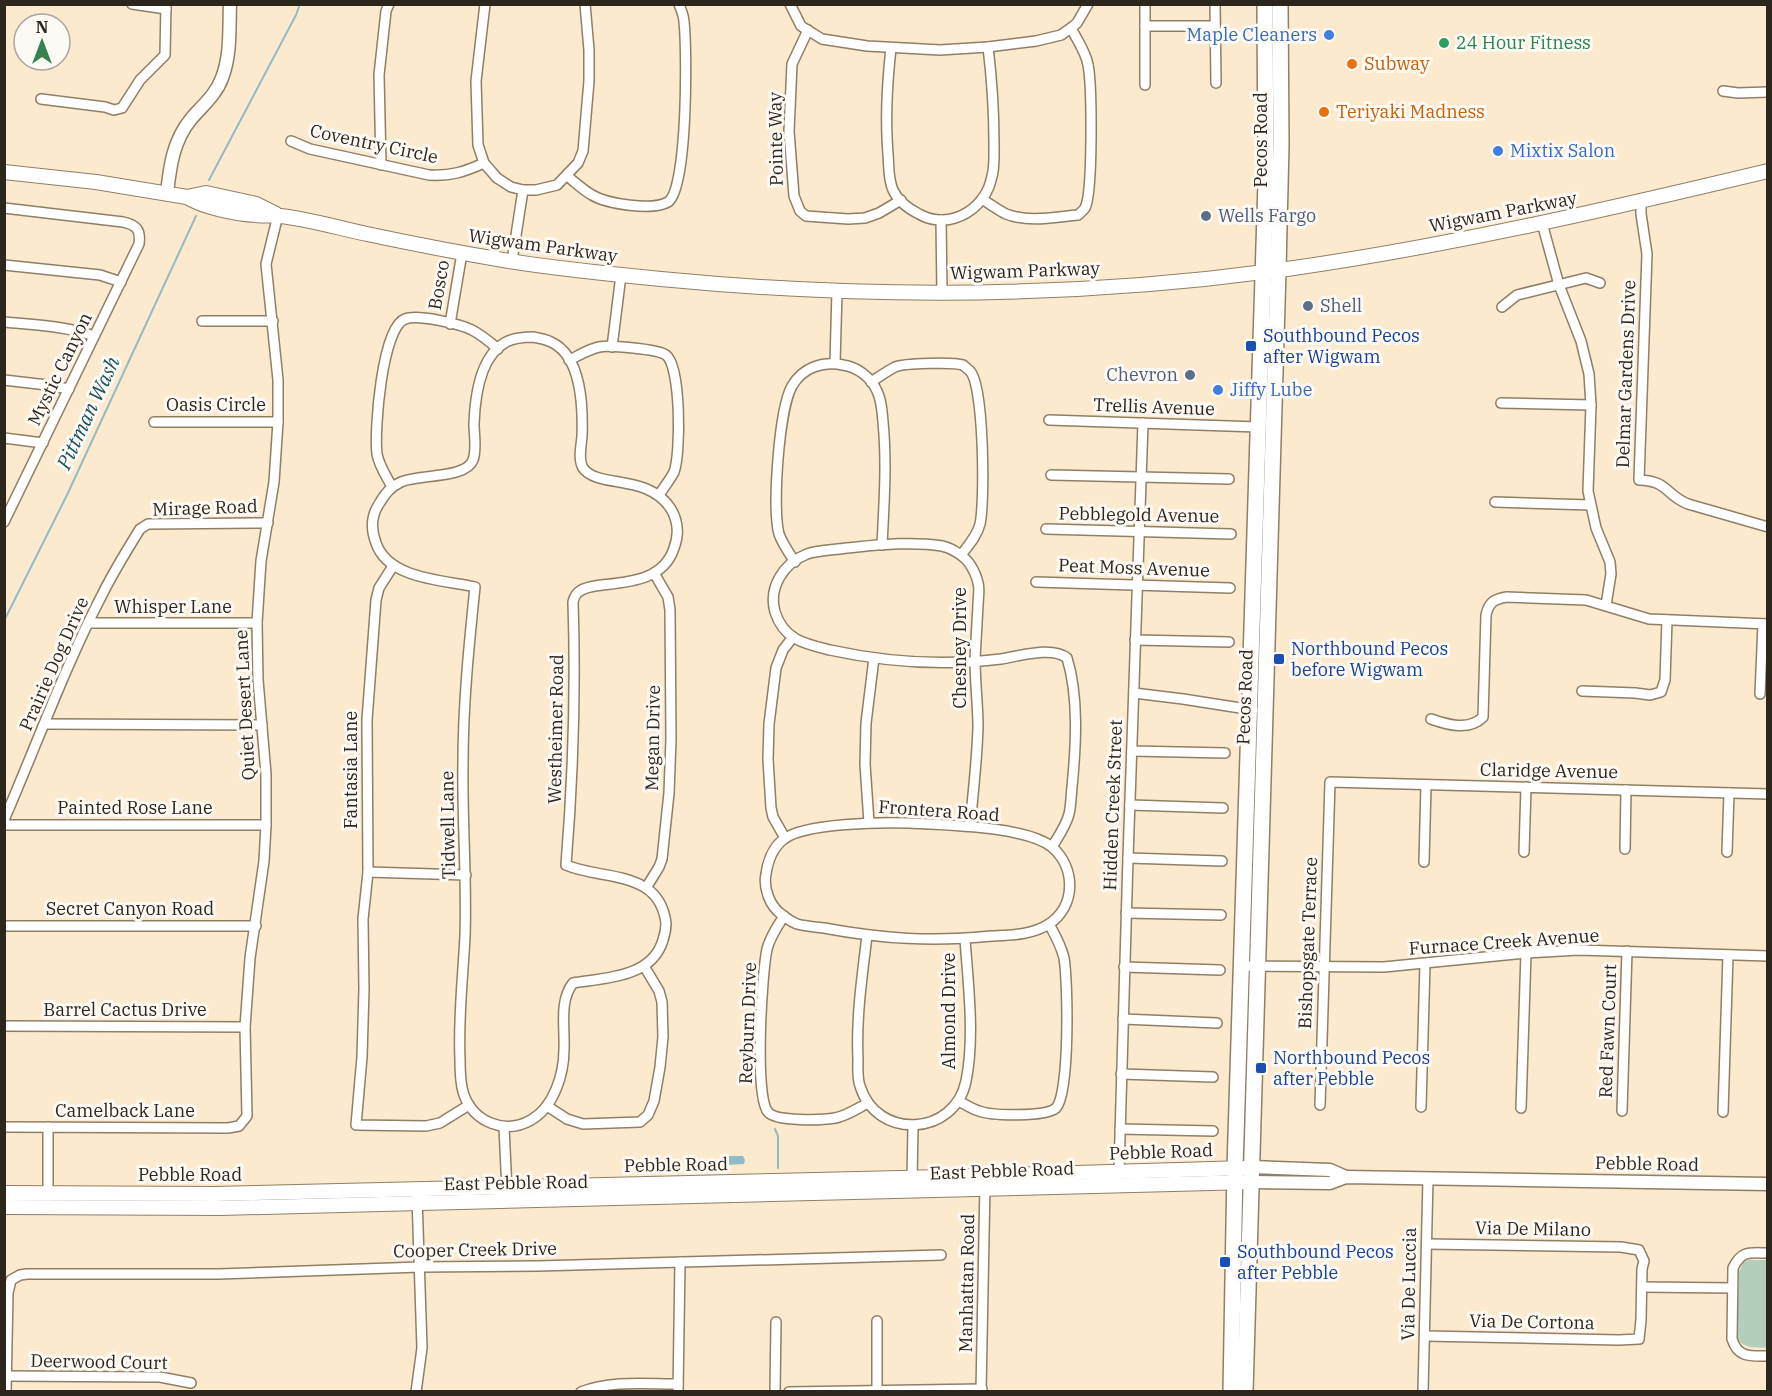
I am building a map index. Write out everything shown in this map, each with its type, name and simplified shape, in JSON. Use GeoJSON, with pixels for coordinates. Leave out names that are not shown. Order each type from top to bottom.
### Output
{"type":"FeatureCollection","features":[{"type":"Feature","properties":{"kind":"main road","name":"Pecos Road"},"geometry":{"type":"LineString","coordinates":[[1245,1392],[1242,1176],[1270,271],[1265,4]]}},
{"type":"Feature","properties":{"kind":"main road","name":"Pecos Road"},"geometry":{"type":"LineString","coordinates":[[1264,461],[1258,427],[1281,144],[1280,4]]}},
{"type":"Feature","properties":{"kind":"main road","name":"Wigwam Parkway"},"geometry":{"type":"LineString","coordinates":[[4,172],[96,182],[187,196],[206,194],[232,198],[256,204],[278,215],[462,253],[621,275],[721,285],[837,291],[942,292],[1034,290],[1156,283],[1270,271],[1392,252],[1542,223],[1767,171]]}},
{"type":"Feature","properties":{"kind":"main road","name":"Pebble Road"},"geometry":{"type":"LineString","coordinates":[[985,1183],[1119,1171],[1242,1176]]}},
{"type":"Feature","properties":{"kind":"main road","name":"East Pebble Road"},"geometry":{"type":"LineString","coordinates":[[4,1207],[221,1208],[417,1196],[985,1183],[1113,1186],[1242,1176]]}},
{"type":"Feature","properties":{"kind":"main road"},"geometry":{"type":"LineString","coordinates":[[1231,1392],[1242,1176]]}},
{"type":"Feature","properties":{"kind":"main road","name":"Pebble Road"},"geometry":{"type":"LineString","coordinates":[[4,1193],[417,1196]]}},
{"type":"Feature","properties":{"kind":"street"},"geometry":{"type":"LineString","coordinates":[[41,99],[114,110],[122,108],[140,80],[165,55],[166,7],[132,4]]}},
{"type":"Feature","properties":{"kind":"street"},"geometry":{"type":"LineString","coordinates":[[167,193],[174,148],[190,120],[214,93],[222,80],[229,49],[230,4]]}},
{"type":"Feature","properties":{"kind":"street"},"geometry":{"type":"LineString","coordinates":[[381,165],[379,75],[388,4]]}},
{"type":"Feature","properties":{"kind":"street"},"geometry":{"type":"LineString","coordinates":[[485,4],[476,81],[478,145],[484,163],[497,178],[511,187],[523,190],[536,190],[557,185],[578,163],[583,152],[589,81],[585,4]]}},
{"type":"Feature","properties":{"kind":"street"},"geometry":{"type":"LineString","coordinates":[[567,176],[591,195],[604,201],[648,207],[667,202],[672,196],[677,181],[686,89],[684,20],[679,4]]}},
{"type":"Feature","properties":{"kind":"street"},"geometry":{"type":"LineString","coordinates":[[790,4],[801,26],[822,39],[867,46],[940,50],[988,47],[1036,41],[1060,35],[1077,23],[1088,4]]}},
{"type":"Feature","properties":{"kind":"street"},"geometry":{"type":"LineString","coordinates":[[1144,85],[1145,4]]}},
{"type":"Feature","properties":{"kind":"street"},"geometry":{"type":"LineString","coordinates":[[1215,4],[1216,83]]}},
{"type":"Feature","properties":{"kind":"street"},"geometry":{"type":"LineString","coordinates":[[1145,26],[1215,27]]}},
{"type":"Feature","properties":{"kind":"street"},"geometry":{"type":"LineString","coordinates":[[982,199],[1003,213],[1030,219],[1078,215],[1085,208],[1090,167],[1088,65],[1071,28]]}},
{"type":"Feature","properties":{"kind":"street","name":"Pointe Way"},"geometry":{"type":"LineString","coordinates":[[808,30],[792,64],[790,141],[794,196],[800,211],[806,216],[865,218],[901,200]]}},
{"type":"Feature","properties":{"kind":"street"},"geometry":{"type":"LineString","coordinates":[[891,48],[886,94],[889,178],[894,191],[908,209],[928,219],[941,220],[954,219],[975,208],[988,190],[992,179],[994,95],[988,47]]}},
{"type":"Feature","properties":{"kind":"street"},"geometry":{"type":"LineString","coordinates":[[1723,91],[1767,92]]}},
{"type":"Feature","properties":{"kind":"street","name":"Coventry Circle"},"geometry":{"type":"LineString","coordinates":[[291,141],[310,149],[429,175],[458,174],[484,163]]}},
{"type":"Feature","properties":{"kind":"street"},"geometry":{"type":"LineString","coordinates":[[512,261],[523,190]]}},
{"type":"Feature","properties":{"kind":"street","name":"Delmar Gardens Drive"},"geometry":{"type":"LineString","coordinates":[[1641,201],[1647,254],[1639,480],[1657,482],[1688,504],[1767,527]]}},
{"type":"Feature","properties":{"kind":"street","name":"Mystic Canyon"},"geometry":{"type":"LineString","coordinates":[[4,208],[133,224],[139,229],[140,236],[139,244],[121,282],[4,522]]}},
{"type":"Feature","properties":{"kind":"street","name":"Quiet Desert Lane"},"geometry":{"type":"LineString","coordinates":[[243,1121],[247,1116],[245,1027],[250,958],[264,861],[266,825],[266,774],[258,680],[257,623],[261,561],[274,482],[278,422],[278,380],[266,264],[278,215]]}},
{"type":"Feature","properties":{"kind":"street"},"geometry":{"type":"LineString","coordinates":[[941,220],[942,292]]}},
{"type":"Feature","properties":{"kind":"street"},"geometry":{"type":"LineString","coordinates":[[1542,223],[1559,285],[1586,356],[1591,405],[1588,491],[1596,528],[1610,562],[1611,574],[1606,605]]}},
{"type":"Feature","properties":{"kind":"street","name":"Bosco"},"geometry":{"type":"LineString","coordinates":[[450,324],[462,253]]}},
{"type":"Feature","properties":{"kind":"street"},"geometry":{"type":"LineString","coordinates":[[4,266],[100,275],[121,282]]}},
{"type":"Feature","properties":{"kind":"street"},"geometry":{"type":"LineString","coordinates":[[612,347],[621,275]]}},
{"type":"Feature","properties":{"kind":"street"},"geometry":{"type":"LineString","coordinates":[[1502,307],[1517,295],[1586,278],[1600,283]]}},
{"type":"Feature","properties":{"kind":"street"},"geometry":{"type":"LineString","coordinates":[[835,363],[837,291]]}},
{"type":"Feature","properties":{"kind":"street"},"geometry":{"type":"LineString","coordinates":[[392,487],[377,454],[377,422],[381,380],[392,335],[398,324],[406,319],[422,318],[466,327],[475,331],[498,349]]}},
{"type":"Feature","properties":{"kind":"street"},"geometry":{"type":"LineString","coordinates":[[202,321],[273,321]]}},
{"type":"Feature","properties":{"kind":"street"},"geometry":{"type":"LineString","coordinates":[[4,322],[58,328],[94,336]]}},
{"type":"Feature","properties":{"kind":"street"},"geometry":{"type":"LineString","coordinates":[[393,566],[377,548],[372,525],[375,510],[387,490],[400,482],[414,478],[453,473],[468,468],[473,460],[475,447],[474,421],[477,392],[490,355],[505,342],[533,337],[552,342],[566,354],[579,382],[582,423],[580,464],[587,472],[597,477],[640,485],[659,495],[674,514],[678,533],[674,551],[663,566],[654,573]]}},
{"type":"Feature","properties":{"kind":"street"},"geometry":{"type":"LineString","coordinates":[[569,360],[598,347],[652,350],[665,354],[671,359],[675,372],[679,429],[677,460],[674,472],[659,495]]}},
{"type":"Feature","properties":{"kind":"street"},"geometry":{"type":"LineString","coordinates":[[795,561],[779,537],[777,524],[777,473],[781,430],[787,398],[793,384],[814,366],[827,362],[851,366],[872,382],[878,392],[884,440],[885,484],[882,545]]}},
{"type":"Feature","properties":{"kind":"street"},"geometry":{"type":"LineString","coordinates":[[793,637],[783,650],[776,668],[769,724],[768,759],[771,808],[773,817],[785,838],[769,858],[765,878],[768,896],[775,909],[796,924],[867,936],[916,940],[965,939],[1016,934],[1040,930],[1056,919],[1067,904],[1071,886],[1068,869],[1060,854],[1052,847],[1065,826],[1069,814],[1074,767],[1075,725],[1072,675],[1067,658],[1059,653],[1045,652],[975,661],[925,662],[874,658],[803,644],[793,637],[787,634],[777,619],[773,606],[773,594],[777,581],[785,567],[806,555],[821,551],[898,544],[944,547],[961,555],[976,535],[980,524],[983,472],[981,427],[972,372],[964,366],[952,364],[906,365],[895,367],[872,382]]}},
{"type":"Feature","properties":{"kind":"street"},"geometry":{"type":"LineString","coordinates":[[4,380],[69,389]]}},
{"type":"Feature","properties":{"kind":"street"},"geometry":{"type":"LineString","coordinates":[[1501,403],[1591,405]]}},
{"type":"Feature","properties":{"kind":"street","name":"Trellis Avenue"},"geometry":{"type":"LineString","coordinates":[[1049,420],[1258,427]]}},
{"type":"Feature","properties":{"kind":"street","name":"Oasis Circle"},"geometry":{"type":"LineString","coordinates":[[154,422],[278,422]]}},
{"type":"Feature","properties":{"kind":"street","name":"Hidden Creek Street"},"geometry":{"type":"LineString","coordinates":[[1113,1186],[1119,1171],[1143,423]]}},
{"type":"Feature","properties":{"kind":"street"},"geometry":{"type":"LineString","coordinates":[[4,438],[43,443]]}},
{"type":"Feature","properties":{"kind":"street"},"geometry":{"type":"LineString","coordinates":[[1051,475],[1229,479]]}},
{"type":"Feature","properties":{"kind":"street"},"geometry":{"type":"LineString","coordinates":[[4,495],[16,498]]}},
{"type":"Feature","properties":{"kind":"street"},"geometry":{"type":"LineString","coordinates":[[1495,502],[1590,505]]}},
{"type":"Feature","properties":{"kind":"street","name":"Mirage Road"},"geometry":{"type":"LineString","coordinates":[[144,526],[148,524],[268,523]]}},
{"type":"Feature","properties":{"kind":"street","name":"Prairie Dog Drive"},"geometry":{"type":"LineString","coordinates":[[4,823],[88,623],[124,556],[144,526]]}},
{"type":"Feature","properties":{"kind":"street","name":"Pebblegold Avenue"},"geometry":{"type":"LineString","coordinates":[[1047,529],[1231,534]]}},
{"type":"Feature","properties":{"kind":"street","name":"Chesney Drive"},"geometry":{"type":"LineString","coordinates":[[961,555],[970,564],[979,584],[975,661],[977,745],[970,826]]}},
{"type":"Feature","properties":{"kind":"street","name":"Fantasia Lane"},"geometry":{"type":"LineString","coordinates":[[393,566],[379,588],[376,600],[366,720],[368,872],[363,919],[362,1057],[356,1125],[440,1123],[469,1105]]}},
{"type":"Feature","properties":{"kind":"street","name":"Tidwell Lane"},"geometry":{"type":"LineString","coordinates":[[393,566],[408,573],[475,587],[468,652],[463,764],[466,874],[459,1038],[461,1082],[469,1105]]}},
{"type":"Feature","properties":{"kind":"street","name":"Westheimer Road"},"geometry":{"type":"LineString","coordinates":[[646,888],[627,879],[566,866],[572,785],[575,672],[573,602],[580,590],[636,581],[654,573]]}},
{"type":"Feature","properties":{"kind":"street","name":"Megan Drive"},"geometry":{"type":"LineString","coordinates":[[646,888],[662,859],[669,794],[671,739],[670,610],[668,597],[654,573]]}},
{"type":"Feature","properties":{"kind":"street","name":"Peat Moss Avenue"},"geometry":{"type":"LineString","coordinates":[[1036,582],[1230,588]]}},
{"type":"Feature","properties":{"kind":"street"},"geometry":{"type":"LineString","coordinates":[[1431,718],[1448,725],[1469,726],[1483,717],[1486,615],[1488,606],[1498,598],[1571,599],[1606,605],[1649,619],[1765,624],[1760,694]]}},
{"type":"Feature","properties":{"kind":"street"},"geometry":{"type":"LineString","coordinates":[[1582,691],[1650,695],[1661,692],[1665,680],[1667,620]]}},
{"type":"Feature","properties":{"kind":"street","name":"Whisper Lane"},"geometry":{"type":"LineString","coordinates":[[88,623],[257,623]]}},
{"type":"Feature","properties":{"kind":"street"},"geometry":{"type":"LineString","coordinates":[[1135,640],[1229,642]]}},
{"type":"Feature","properties":{"kind":"street"},"geometry":{"type":"LineString","coordinates":[[869,823],[865,765],[866,723],[874,658]]}},
{"type":"Feature","properties":{"kind":"street"},"geometry":{"type":"LineString","coordinates":[[1134,693],[1257,711]]}},
{"type":"Feature","properties":{"kind":"street"},"geometry":{"type":"LineString","coordinates":[[45,724],[262,725]]}},
{"type":"Feature","properties":{"kind":"street"},"geometry":{"type":"LineString","coordinates":[[1132,751],[1225,753]]}},
{"type":"Feature","properties":{"kind":"street","name":"Claridge Avenue"},"geometry":{"type":"LineString","coordinates":[[1330,782],[1767,794]]}},
{"type":"Feature","properties":{"kind":"street","name":"Bishopsgate Terrace"},"geometry":{"type":"LineString","coordinates":[[1320,1105],[1330,782]]}},
{"type":"Feature","properties":{"kind":"street"},"geometry":{"type":"LineString","coordinates":[[1424,862],[1426,785]]}},
{"type":"Feature","properties":{"kind":"street"},"geometry":{"type":"LineString","coordinates":[[1524,852],[1526,787]]}},
{"type":"Feature","properties":{"kind":"street"},"geometry":{"type":"LineString","coordinates":[[1625,849],[1626,790]]}},
{"type":"Feature","properties":{"kind":"street"},"geometry":{"type":"LineString","coordinates":[[1727,852],[1729,793]]}},
{"type":"Feature","properties":{"kind":"street"},"geometry":{"type":"LineString","coordinates":[[1130,805],[1223,808]]}},
{"type":"Feature","properties":{"kind":"street","name":"Frontera Road"},"geometry":{"type":"LineString","coordinates":[[785,838],[796,833],[822,828],[884,822],[970,826],[1020,834],[1044,841],[1052,847]]}},
{"type":"Feature","properties":{"kind":"street","name":"Painted Rose Lane"},"geometry":{"type":"LineString","coordinates":[[4,823],[266,825]]}},
{"type":"Feature","properties":{"kind":"street"},"geometry":{"type":"LineString","coordinates":[[1128,858],[1222,861]]}},
{"type":"Feature","properties":{"kind":"street"},"geometry":{"type":"LineString","coordinates":[[368,872],[466,874]]}},
{"type":"Feature","properties":{"kind":"street"},"geometry":{"type":"LineString","coordinates":[[469,1105],[479,1115],[497,1126],[504,1127],[531,1120],[547,1106],[561,1071],[566,992],[573,983],[627,974],[644,966],[661,947],[666,929],[664,911],[655,896],[646,888]]}},
{"type":"Feature","properties":{"kind":"street"},"geometry":{"type":"LineString","coordinates":[[1126,913],[1221,915]]}},
{"type":"Feature","properties":{"kind":"street","name":"Reyburn Drive"},"geometry":{"type":"LineString","coordinates":[[784,916],[771,937],[767,950],[762,995],[760,1040],[762,1096],[767,1112],[786,1119],[834,1118],[868,1103]]}},
{"type":"Feature","properties":{"kind":"street"},"geometry":{"type":"LineString","coordinates":[[867,936],[859,999],[857,1045],[859,1083],[862,1094],[876,1112],[889,1121],[913,1126],[938,1120],[958,1101],[980,1112],[992,1114],[1043,1114],[1058,1105],[1062,1093],[1066,1041],[1066,997],[1061,946],[1049,924]]}},
{"type":"Feature","properties":{"kind":"street","name":"Secret Canyon Road"},"geometry":{"type":"LineString","coordinates":[[4,926],[256,926]]}},
{"type":"Feature","properties":{"kind":"street","name":"Almond Drive"},"geometry":{"type":"LineString","coordinates":[[958,1101],[966,1082],[969,1049],[969,999],[965,939]]}},
{"type":"Feature","properties":{"kind":"street","name":"Furnace Creek Avenue"},"geometry":{"type":"LineString","coordinates":[[1250,966],[1359,968],[1425,964],[1526,953],[1579,951],[1767,956]]}},
{"type":"Feature","properties":{"kind":"street","name":"Red Fawn Court"},"geometry":{"type":"LineString","coordinates":[[1622,1111],[1627,951]]}},
{"type":"Feature","properties":{"kind":"street"},"geometry":{"type":"LineString","coordinates":[[1521,1108],[1526,953]]}},
{"type":"Feature","properties":{"kind":"street"},"geometry":{"type":"LineString","coordinates":[[1723,1112],[1728,955]]}},
{"type":"Feature","properties":{"kind":"street"},"geometry":{"type":"LineString","coordinates":[[1420,1107],[1425,964]]}},
{"type":"Feature","properties":{"kind":"street"},"geometry":{"type":"LineString","coordinates":[[547,1106],[567,1119],[583,1124],[640,1122],[648,1115],[654,1101],[663,1037],[662,1002],[659,991],[644,966]]}},
{"type":"Feature","properties":{"kind":"street"},"geometry":{"type":"LineString","coordinates":[[1125,967],[1220,970]]}},
{"type":"Feature","properties":{"kind":"street"},"geometry":{"type":"LineString","coordinates":[[1123,1019],[1217,1023]]}},
{"type":"Feature","properties":{"kind":"street","name":"Barrel Cactus Drive"},"geometry":{"type":"LineString","coordinates":[[4,1026],[245,1027]]}},
{"type":"Feature","properties":{"kind":"street"},"geometry":{"type":"LineString","coordinates":[[1121,1074],[1213,1077]]}},
{"type":"Feature","properties":{"kind":"street","name":"Camelback Lane"},"geometry":{"type":"LineString","coordinates":[[4,1127],[228,1128],[239,1126],[243,1121]]}},
{"type":"Feature","properties":{"kind":"street"},"geometry":{"type":"LineString","coordinates":[[913,1126],[913,1185]]}},
{"type":"Feature","properties":{"kind":"street"},"geometry":{"type":"LineString","coordinates":[[48,1127],[48,1208]]}},
{"type":"Feature","properties":{"kind":"street"},"geometry":{"type":"LineString","coordinates":[[504,1127],[507,1194]]}},
{"type":"Feature","properties":{"kind":"street"},"geometry":{"type":"LineString","coordinates":[[1120,1129],[1213,1131]]}},
{"type":"Feature","properties":{"kind":"street","name":"Pebble Road"},"geometry":{"type":"LineString","coordinates":[[1242,1176],[1330,1170],[1346,1177],[1767,1184]]}},
{"type":"Feature","properties":{"kind":"street","name":"Via De Luccia"},"geometry":{"type":"LineString","coordinates":[[1423,1392],[1428,1178]]}},
{"type":"Feature","properties":{"kind":"street","name":"Manhattan Road"},"geometry":{"type":"LineString","coordinates":[[982,1390],[985,1183]]}},
{"type":"Feature","properties":{"kind":"street"},"geometry":{"type":"LineString","coordinates":[[416,1392],[422,1348],[417,1196]]}},
{"type":"Feature","properties":{"kind":"street","name":"Via De Milano"},"geometry":{"type":"LineString","coordinates":[[1427,1244],[1621,1247],[1639,1250],[1644,1261],[1642,1287]]}},
{"type":"Feature","properties":{"kind":"street"},"geometry":{"type":"LineString","coordinates":[[1767,1253],[1746,1253],[1738,1258],[1733,1268],[1732,1288],[1732,1339],[1735,1347],[1740,1353],[1748,1356],[1767,1356]]}},
{"type":"Feature","properties":{"kind":"street","name":"Cooper Creek Drive"},"geometry":{"type":"LineString","coordinates":[[6,1376],[8,1293],[11,1280],[27,1274],[219,1274],[941,1255]]}},
{"type":"Feature","properties":{"kind":"street"},"geometry":{"type":"LineString","coordinates":[[580,1392],[592,1387],[612,1384],[678,1388],[680,1262]]}},
{"type":"Feature","properties":{"kind":"street"},"geometry":{"type":"LineString","coordinates":[[1642,1287],[1732,1288]]}},
{"type":"Feature","properties":{"kind":"street","name":"Via De Cortona"},"geometry":{"type":"LineString","coordinates":[[1425,1336],[1639,1339],[1642,1287]]}},
{"type":"Feature","properties":{"kind":"street"},"geometry":{"type":"LineString","coordinates":[[877,1321],[877,1390]]}},
{"type":"Feature","properties":{"kind":"street"},"geometry":{"type":"LineString","coordinates":[[775,1392],[776,1322]]}},
{"type":"Feature","properties":{"kind":"street"},"geometry":{"type":"LineString","coordinates":[[6,1376],[6,1392]]}},
{"type":"Feature","properties":{"kind":"street","name":"Deerwood Court"},"geometry":{"type":"LineString","coordinates":[[6,1376],[160,1377],[191,1383]]}},
{"type":"Feature","properties":{"kind":"street"},"geometry":{"type":"LineString","coordinates":[[789,1392],[982,1390]]}},
{"type":"Feature","properties":{"kind":"green space"},"geometry":{"type":"Polygon","coordinates":[[[1749,1260],[1767,1260],[1767,1348],[1746,1346],[1737,1337],[1739,1272],[1743,1263],[1749,1260]]]}},
{"type":"Feature","properties":{"kind":"water"},"geometry":{"type":"Polygon","coordinates":[[[727,1156],[743,1156],[744,1164],[727,1165],[727,1156]]]}},
{"type":"Feature","properties":{"kind":"waterway","name":"Pittman Wash"},"geometry":{"type":"LineString","coordinates":[[209,180],[300,4]]}},
{"type":"Feature","properties":{"kind":"waterway","name":"Pittman Wash"},"geometry":{"type":"LineString","coordinates":[[4,621],[67,495],[196,216]]}},
{"type":"Feature","properties":{"kind":"waterway"},"geometry":{"type":"LineString","coordinates":[[775,1129],[778,1136],[778,1168]]}},
{"type":"Feature","properties":{"kind":"place","name":"Maple Cleaners"},"geometry":{"type":"Point","coordinates":[1329,35]}},
{"type":"Feature","properties":{"kind":"place","name":"24 Hour Fitness"},"geometry":{"type":"Point","coordinates":[1444,43]}},
{"type":"Feature","properties":{"kind":"place","name":"Subway"},"geometry":{"type":"Point","coordinates":[1352,64]}},
{"type":"Feature","properties":{"kind":"place","name":"Teriyaki Madness"},"geometry":{"type":"Point","coordinates":[1324,112]}},
{"type":"Feature","properties":{"kind":"place","name":"Mixtix Salon"},"geometry":{"type":"Point","coordinates":[1498,151]}},
{"type":"Feature","properties":{"kind":"place","name":"Wells Fargo"},"geometry":{"type":"Point","coordinates":[1206,216]}},
{"type":"Feature","properties":{"kind":"place","name":"Shell"},"geometry":{"type":"Point","coordinates":[1308,306]}},
{"type":"Feature","properties":{"kind":"place","name":"Southbound Pecos after Wigwam"},"geometry":{"type":"Point","coordinates":[1251,346]}},
{"type":"Feature","properties":{"kind":"place","name":"Chevron"},"geometry":{"type":"Point","coordinates":[1190,375]}},
{"type":"Feature","properties":{"kind":"place","name":"Jiffy Lube"},"geometry":{"type":"Point","coordinates":[1218,390]}},
{"type":"Feature","properties":{"kind":"place","name":"Northbound Pecos before Wigwam"},"geometry":{"type":"Point","coordinates":[1279,659]}},
{"type":"Feature","properties":{"kind":"place","name":"Northbound Pecos after Pebble"},"geometry":{"type":"Point","coordinates":[1261,1068]}},
{"type":"Feature","properties":{"kind":"place","name":"Southbound Pecos after Pebble"},"geometry":{"type":"Point","coordinates":[1225,1262]}}]}
